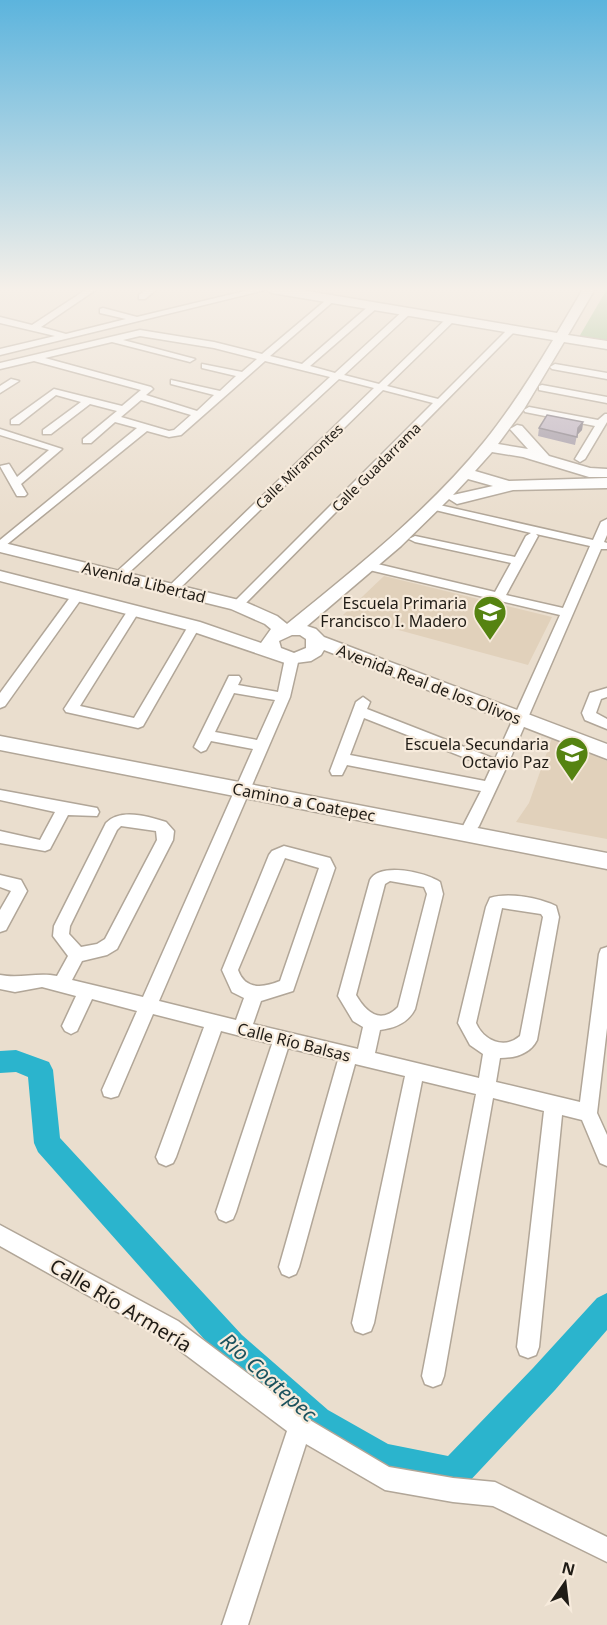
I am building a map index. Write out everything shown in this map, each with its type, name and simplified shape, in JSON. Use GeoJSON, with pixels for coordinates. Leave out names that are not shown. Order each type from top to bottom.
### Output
{"type":"FeatureCollection","features":[{"type":"Feature","properties":{"kind":"main road"},"geometry":{"type":"LineString","coordinates":[[376,567],[415,539],[446,505],[494,448],[548,365]]}},
{"type":"Feature","properties":{"kind":"main road"},"geometry":{"type":"LineString","coordinates":[[494,448],[517,429],[555,367]]}},
{"type":"Feature","properties":{"kind":"main road"},"geometry":{"type":"LineString","coordinates":[[517,429],[544,458]]}},
{"type":"Feature","properties":{"kind":"main road"},"geometry":{"type":"LineString","coordinates":[[494,448],[525,453],[589,472],[607,473]]}},
{"type":"Feature","properties":{"kind":"main road"},"geometry":{"type":"LineString","coordinates":[[471,475],[508,486],[607,483]]}},
{"type":"Feature","properties":{"kind":"main road"},"geometry":{"type":"LineString","coordinates":[[285,656],[273,651],[270,641],[272,637],[300,633],[446,505],[471,475]]}},
{"type":"Feature","properties":{"kind":"main road"},"geometry":{"type":"LineString","coordinates":[[446,505],[487,491],[522,486]]}},
{"type":"Feature","properties":{"kind":"main road","name":"Avenida Libertad"},"geometry":{"type":"LineString","coordinates":[[0,546],[237,605],[300,633]]}},
{"type":"Feature","properties":{"kind":"main road"},"geometry":{"type":"LineString","coordinates":[[0,576],[194,626],[285,656],[310,655],[315,651],[300,633]]}},
{"type":"Feature","properties":{"kind":"main road","name":"Avenida Real de los Olivos"},"geometry":{"type":"LineString","coordinates":[[300,633],[607,752]]}},
{"type":"Feature","properties":{"kind":"main road","name":"Camino a Coatepec"},"geometry":{"type":"LineString","coordinates":[[0,735],[607,861]]}},
{"type":"Feature","properties":{"kind":"main road","name":"Camino a Coatepec"},"geometry":{"type":"LineString","coordinates":[[0,743],[607,851]]}},
{"type":"Feature","properties":{"kind":"street"},"geometry":{"type":"LineString","coordinates":[[60,365],[146,388],[145,394],[87,441]]}},
{"type":"Feature","properties":{"kind":"street"},"geometry":{"type":"LineString","coordinates":[[115,419],[169,434],[177,433],[254,365]]}},
{"type":"Feature","properties":{"kind":"street"},"geometry":{"type":"LineString","coordinates":[[290,365],[440,402]]}},
{"type":"Feature","properties":{"kind":"street"},"geometry":{"type":"LineString","coordinates":[[303,368],[307,365]]}},
{"type":"Feature","properties":{"kind":"street"},"geometry":{"type":"LineString","coordinates":[[118,576],[349,365]]}},
{"type":"Feature","properties":{"kind":"street","name":"Calle Miramontes"},"geometry":{"type":"LineString","coordinates":[[172,589],[404,365]]}},
{"type":"Feature","properties":{"kind":"street","name":"Calle Guadarrama"},"geometry":{"type":"LineString","coordinates":[[237,605],[477,365]]}},
{"type":"Feature","properties":{"kind":"street"},"geometry":{"type":"LineString","coordinates":[[205,366],[243,375]]}},
{"type":"Feature","properties":{"kind":"street"},"geometry":{"type":"LineString","coordinates":[[555,367],[607,376]]}},
{"type":"Feature","properties":{"kind":"street"},"geometry":{"type":"LineString","coordinates":[[0,389],[14,381]]}},
{"type":"Feature","properties":{"kind":"street"},"geometry":{"type":"LineString","coordinates":[[174,382],[220,394]]}},
{"type":"Feature","properties":{"kind":"street"},"geometry":{"type":"LineString","coordinates":[[542,388],[607,400]]}},
{"type":"Feature","properties":{"kind":"street"},"geometry":{"type":"LineString","coordinates":[[15,422],[54,392],[126,410]]}},
{"type":"Feature","properties":{"kind":"street"},"geometry":{"type":"LineString","coordinates":[[145,394],[198,414]]}},
{"type":"Feature","properties":{"kind":"street"},"geometry":{"type":"LineString","coordinates":[[47,432],[88,400]]}},
{"type":"Feature","properties":{"kind":"street"},"geometry":{"type":"LineString","coordinates":[[528,411],[603,421],[580,459]]}},
{"type":"Feature","properties":{"kind":"street"},"geometry":{"type":"LineString","coordinates":[[0,546],[144,428]]}},
{"type":"Feature","properties":{"kind":"street"},"geometry":{"type":"LineString","coordinates":[[0,432],[57,449],[15,484]]}},
{"type":"Feature","properties":{"kind":"street"},"geometry":{"type":"LineString","coordinates":[[2,463],[21,494]]}},
{"type":"Feature","properties":{"kind":"street"},"geometry":{"type":"LineString","coordinates":[[446,505],[602,546]]}},
{"type":"Feature","properties":{"kind":"street"},"geometry":{"type":"LineString","coordinates":[[471,826],[566,613],[602,546],[607,522]]}},
{"type":"Feature","properties":{"kind":"street"},"geometry":{"type":"LineString","coordinates":[[499,597],[532,536]]}},
{"type":"Feature","properties":{"kind":"street"},"geometry":{"type":"LineString","coordinates":[[415,539],[518,561]]}},
{"type":"Feature","properties":{"kind":"street"},"geometry":{"type":"LineString","coordinates":[[376,567],[566,613]]}},
{"type":"Feature","properties":{"kind":"street"},"geometry":{"type":"LineString","coordinates":[[0,703],[78,596]]}},
{"type":"Feature","properties":{"kind":"street"},"geometry":{"type":"LineString","coordinates":[[134,610],[71,709],[138,723],[194,626]]}},
{"type":"Feature","properties":{"kind":"street"},"geometry":{"type":"LineString","coordinates":[[111,1090],[283,698],[285,656]]}},
{"type":"Feature","properties":{"kind":"street"},"geometry":{"type":"LineString","coordinates":[[261,746],[204,741],[232,683],[283,698]]}},
{"type":"Feature","properties":{"kind":"street"},"geometry":{"type":"LineString","coordinates":[[607,692],[601,692],[595,696],[589,713],[590,717],[607,724]]}},
{"type":"Feature","properties":{"kind":"street"},"geometry":{"type":"LineString","coordinates":[[490,787],[340,765],[361,706],[500,765]]}},
{"type":"Feature","properties":{"kind":"street"},"geometry":{"type":"LineString","coordinates":[[0,795],[64,809],[92,812]]}},
{"type":"Feature","properties":{"kind":"street"},"geometry":{"type":"LineString","coordinates":[[0,837],[45,845],[49,843],[64,809]]}},
{"type":"Feature","properties":{"kind":"street"},"geometry":{"type":"LineString","coordinates":[[127,820],[161,826],[166,831],[165,840],[111,944],[101,951],[77,955],[61,936],[62,926],[111,827],[117,822],[127,820]]}},
{"type":"Feature","properties":{"kind":"street"},"geometry":{"type":"LineString","coordinates":[[284,852],[324,862],[327,867],[287,986],[254,995],[232,979],[230,969],[277,855],[284,852]]}},
{"type":"Feature","properties":{"kind":"street"},"geometry":{"type":"LineString","coordinates":[[389,875],[428,882],[434,886],[435,894],[406,1009],[404,1014],[393,1020],[373,1023],[359,1016],[347,996],[378,880],[389,875]]}},
{"type":"Feature","properties":{"kind":"street"},"geometry":{"type":"LineString","coordinates":[[0,881],[15,884],[19,891],[0,925]]}},
{"type":"Feature","properties":{"kind":"street"},"geometry":{"type":"LineString","coordinates":[[504,901],[544,908],[550,911],[551,917],[528,1040],[523,1046],[494,1049],[477,1041],[467,1023],[494,907],[496,902],[504,901]]}},
{"type":"Feature","properties":{"kind":"street"},"geometry":{"type":"LineString","coordinates":[[607,954],[597,1126],[607,1157]]}},
{"type":"Feature","properties":{"kind":"street"},"geometry":{"type":"LineString","coordinates":[[61,985],[77,955]]}},
{"type":"Feature","properties":{"kind":"street","name":"Calle Río Balsas"},"geometry":{"type":"LineString","coordinates":[[0,982],[15,985],[42,980],[554,1105],[597,1126]]}},
{"type":"Feature","properties":{"kind":"street"},"geometry":{"type":"LineString","coordinates":[[71,1026],[87,991]]}},
{"type":"Feature","properties":{"kind":"street"},"geometry":{"type":"LineString","coordinates":[[242,1029],[254,995]]}},
{"type":"Feature","properties":{"kind":"street"},"geometry":{"type":"LineString","coordinates":[[166,1157],[215,1022]]}},
{"type":"Feature","properties":{"kind":"street"},"geometry":{"type":"LineString","coordinates":[[289,1267],[356,1057],[373,1023]]}},
{"type":"Feature","properties":{"kind":"street"},"geometry":{"type":"LineString","coordinates":[[226,1212],[282,1039]]}},
{"type":"Feature","properties":{"kind":"street"},"geometry":{"type":"LineString","coordinates":[[433,1376],[494,1049]]}},
{"type":"Feature","properties":{"kind":"street"},"geometry":{"type":"LineString","coordinates":[[363,1323],[415,1071]]}},
{"type":"Feature","properties":{"kind":"street"},"geometry":{"type":"LineString","coordinates":[[528,1347],[554,1105]]}},
{"type":"Feature","properties":{"kind":"street","name":"Calle Río Armería"},"geometry":{"type":"LineString","coordinates":[[0,1235],[170,1329],[300,1427],[385,1478],[453,1491],[495,1494],[607,1550]]}},
{"type":"Feature","properties":{"kind":"street"},"geometry":{"type":"LineString","coordinates":[[235,1625],[300,1427]]}},
{"type":"Feature","properties":{"kind":"shaded area","name":"Escuela Primaria Francisco I. Madero"},"geometry":{"type":"Polygon","coordinates":[[[384,576],[552,617],[528,665],[343,615],[384,576]]]}},
{"type":"Feature","properties":{"kind":"shaded area","name":"Escuela Secundaria Octavio Paz"},"geometry":{"type":"Polygon","coordinates":[[[552,738],[607,761],[607,839],[516,822],[529,803],[552,738]]]}},
{"type":"Feature","properties":{"kind":"building"},"geometry":{"type":"Polygon","coordinates":[[[547,415],[583,422],[578,428],[577,437],[539,428],[547,415]]]}},
{"type":"Feature","properties":{"kind":"waterway","name":"Rio Coatepec"},"geometry":{"type":"LineString","coordinates":[[0,1062],[16,1061],[40,1070],[47,1143],[231,1346],[317,1421],[383,1459],[454,1473],[544,1379],[607,1308]]}},
{"type":"Feature","properties":{"kind":"place","name":"Escuela Primaria Francisco I. Madero"},"geometry":{"type":"Point","coordinates":[490,641]}},
{"type":"Feature","properties":{"kind":"place","name":"Escuela Secundaria Octavio Paz"},"geometry":{"type":"Point","coordinates":[572,782]}}]}
